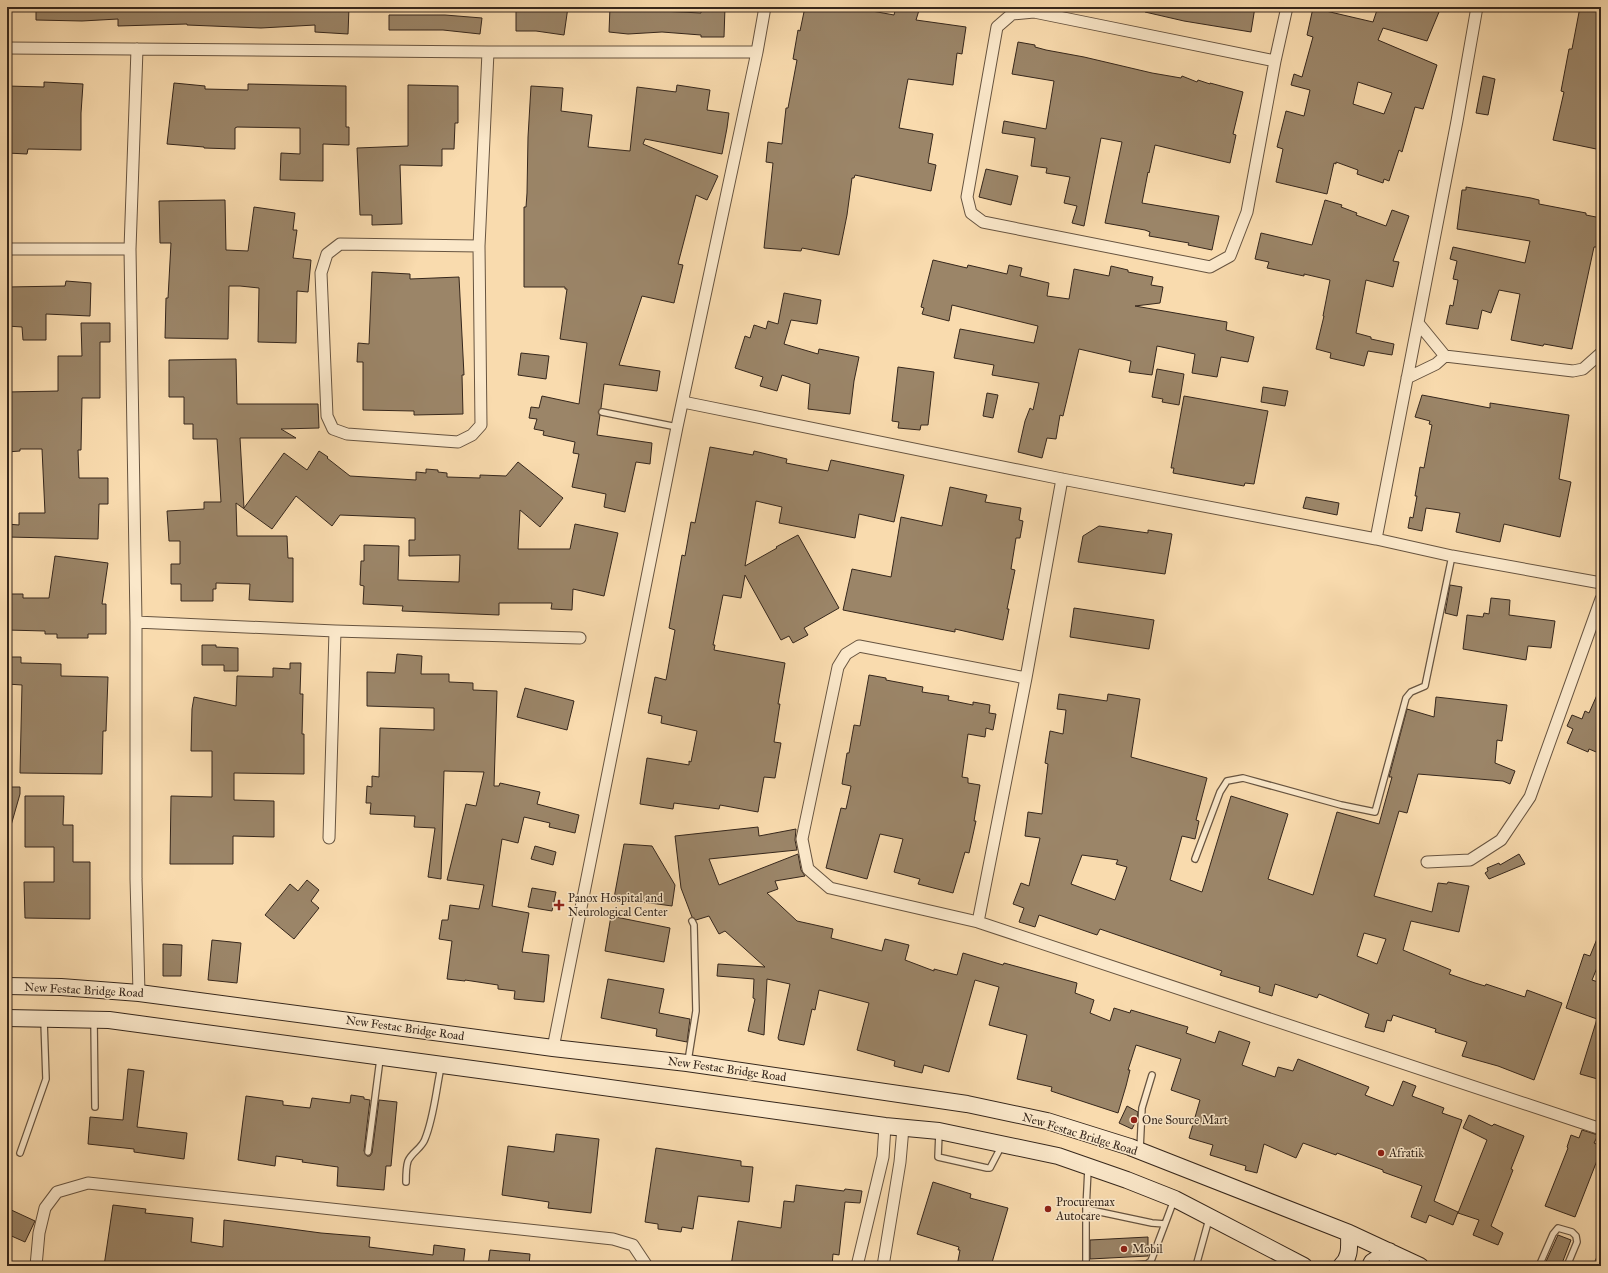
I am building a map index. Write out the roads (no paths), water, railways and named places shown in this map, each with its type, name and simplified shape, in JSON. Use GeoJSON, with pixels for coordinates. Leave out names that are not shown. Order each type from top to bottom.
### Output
{"type":"FeatureCollection","features":[{"type":"Feature","properties":{"kind":"main road","name":"New Festac Bridge Road"},"geometry":{"type":"LineString","coordinates":[[7,986],[61,986],[139,993],[553,1048],[687,1063],[967,1104],[1047,1121],[1140,1151],[1348,1233],[1420,1266]]}},
{"type":"Feature","properties":{"kind":"main road"},"geometry":{"type":"LineString","coordinates":[[7,1018],[109,1020],[885,1126],[939,1131],[1058,1156],[1089,1166],[1175,1199],[1304,1266]]}},
{"type":"Feature","properties":{"kind":"main road"},"geometry":{"type":"LineString","coordinates":[[1341,1266],[1347,1261],[1349,1252],[1348,1233]]}},
{"type":"Feature","properties":{"kind":"main road"},"geometry":{"type":"LineString","coordinates":[[1370,1266],[1372,1262],[1389,1251]]}},
{"type":"Feature","properties":{"kind":"street"},"geometry":{"type":"LineString","coordinates":[[553,1048],[677,427],[757,52],[765,7]]}},
{"type":"Feature","properties":{"kind":"street"},"geometry":{"type":"LineString","coordinates":[[1275,61],[1034,12],[1012,14],[996,27],[967,197],[971,213],[983,222],[1210,267],[1230,256],[1247,212],[1275,61],[1287,7]]}},
{"type":"Feature","properties":{"kind":"street"},"geometry":{"type":"LineString","coordinates":[[1376,539],[1477,7]]}},
{"type":"Feature","properties":{"kind":"street"},"geometry":{"type":"LineString","coordinates":[[7,48],[488,52],[757,52]]}},
{"type":"Feature","properties":{"kind":"street"},"geometry":{"type":"LineString","coordinates":[[137,49],[130,248],[136,622],[136,879],[139,993]]}},
{"type":"Feature","properties":{"kind":"street"},"geometry":{"type":"LineString","coordinates":[[479,246],[340,244],[327,254],[321,273],[327,416],[334,429],[347,434],[458,442],[472,435],[481,425],[479,246],[488,52]]}},
{"type":"Feature","properties":{"kind":"street"},"geometry":{"type":"LineString","coordinates":[[7,249],[130,248]]}},
{"type":"Feature","properties":{"kind":"street"},"geometry":{"type":"LineString","coordinates":[[1418,323],[1446,356],[1573,371],[1583,369],[1601,353]]}},
{"type":"Feature","properties":{"kind":"street"},"geometry":{"type":"LineString","coordinates":[[1407,378],[1436,364],[1446,356]]}},
{"type":"Feature","properties":{"kind":"street"},"geometry":{"type":"LineString","coordinates":[[683,402],[1062,479],[1376,539],[1452,556],[1601,583]]}},
{"type":"Feature","properties":{"kind":"street"},"geometry":{"type":"LineString","coordinates":[[978,922],[1026,678],[1062,479]]}},
{"type":"Feature","properties":{"kind":"street"},"geometry":{"type":"LineString","coordinates":[[1427,862],[1470,860],[1501,840],[1530,797],[1601,599]]}},
{"type":"Feature","properties":{"kind":"street"},"geometry":{"type":"LineString","coordinates":[[136,622],[335,631],[580,638]]}},
{"type":"Feature","properties":{"kind":"street"},"geometry":{"type":"LineString","coordinates":[[329,838],[335,631]]}},
{"type":"Feature","properties":{"kind":"street"},"geometry":{"type":"LineString","coordinates":[[1026,678],[859,646],[846,654],[838,667],[802,839],[808,869],[830,888],[978,922],[1601,1129]]}},
{"type":"Feature","properties":{"kind":"street"},"geometry":{"type":"LineString","coordinates":[[857,1266],[883,1157],[885,1126]]}},
{"type":"Feature","properties":{"kind":"street"},"geometry":{"type":"LineString","coordinates":[[883,1266],[900,1162],[903,1128]]}},
{"type":"Feature","properties":{"kind":"street"},"geometry":{"type":"LineString","coordinates":[[36,1266],[39,1233],[45,1208],[57,1192],[88,1183],[613,1239],[633,1245],[647,1266]]}},
{"type":"Feature","properties":{"kind":"street"},"geometry":{"type":"LineString","coordinates":[[1600,1266],[1601,1262]]}},
{"type":"Feature","properties":{"kind":"lane"},"geometry":{"type":"LineString","coordinates":[[602,412],[677,427]]}},
{"type":"Feature","properties":{"kind":"lane"},"geometry":{"type":"LineString","coordinates":[[1195,859],[1220,792],[1227,781],[1242,778],[1341,805],[1376,812],[1406,698],[1411,692],[1425,686],[1452,556]]}},
{"type":"Feature","properties":{"kind":"lane"},"geometry":{"type":"LineString","coordinates":[[687,1063],[696,1011],[694,925],[692,921]]}},
{"type":"Feature","properties":{"kind":"lane"},"geometry":{"type":"LineString","coordinates":[[20,1154],[46,1079],[44,1019]]}},
{"type":"Feature","properties":{"kind":"lane"},"geometry":{"type":"LineString","coordinates":[[94,1020],[95,1107]]}},
{"type":"Feature","properties":{"kind":"lane"},"geometry":{"type":"LineString","coordinates":[[368,1152],[380,1056]]}},
{"type":"Feature","properties":{"kind":"lane"},"geometry":{"type":"LineString","coordinates":[[406,1182],[406,1168],[409,1160],[420,1149],[429,1128],[442,1065]]}},
{"type":"Feature","properties":{"kind":"lane"},"geometry":{"type":"LineString","coordinates":[[1140,1151],[1142,1108],[1152,1075]]}},
{"type":"Feature","properties":{"kind":"lane"},"geometry":{"type":"LineString","coordinates":[[939,1131],[938,1157],[987,1168],[990,1168],[1002,1144]]}},
{"type":"Feature","properties":{"kind":"lane"},"geometry":{"type":"LineString","coordinates":[[1088,1266],[1086,1265],[1086,1208],[1089,1166]]}},
{"type":"Feature","properties":{"kind":"lane"},"geometry":{"type":"LineString","coordinates":[[1119,1266],[1148,1264],[1151,1261],[1175,1199]]}},
{"type":"Feature","properties":{"kind":"lane"},"geometry":{"type":"LineString","coordinates":[[1086,1208],[1152,1223],[1165,1224]]}},
{"type":"Feature","properties":{"kind":"lane"},"geometry":{"type":"LineString","coordinates":[[1196,1266],[1209,1216]]}},
{"type":"Feature","properties":{"kind":"lane"},"geometry":{"type":"LineString","coordinates":[[1539,1266],[1553,1234],[1558,1228],[1572,1232],[1576,1236],[1577,1242],[1567,1266]]}},
{"type":"Feature","properties":{"kind":"place","name":"Panox Hospital and Neurological Center"},"geometry":{"type":"Point","coordinates":[559,905]}},
{"type":"Feature","properties":{"kind":"place","name":"One Source Mart"},"geometry":{"type":"Point","coordinates":[1134,1120]}},
{"type":"Feature","properties":{"kind":"place","name":"Afratik"},"geometry":{"type":"Point","coordinates":[1381,1153]}},
{"type":"Feature","properties":{"kind":"place","name":"Procuremax Autocare"},"geometry":{"type":"Point","coordinates":[1048,1209]}},
{"type":"Feature","properties":{"kind":"place","name":"Mobil"},"geometry":{"type":"Point","coordinates":[1124,1249]}}]}
